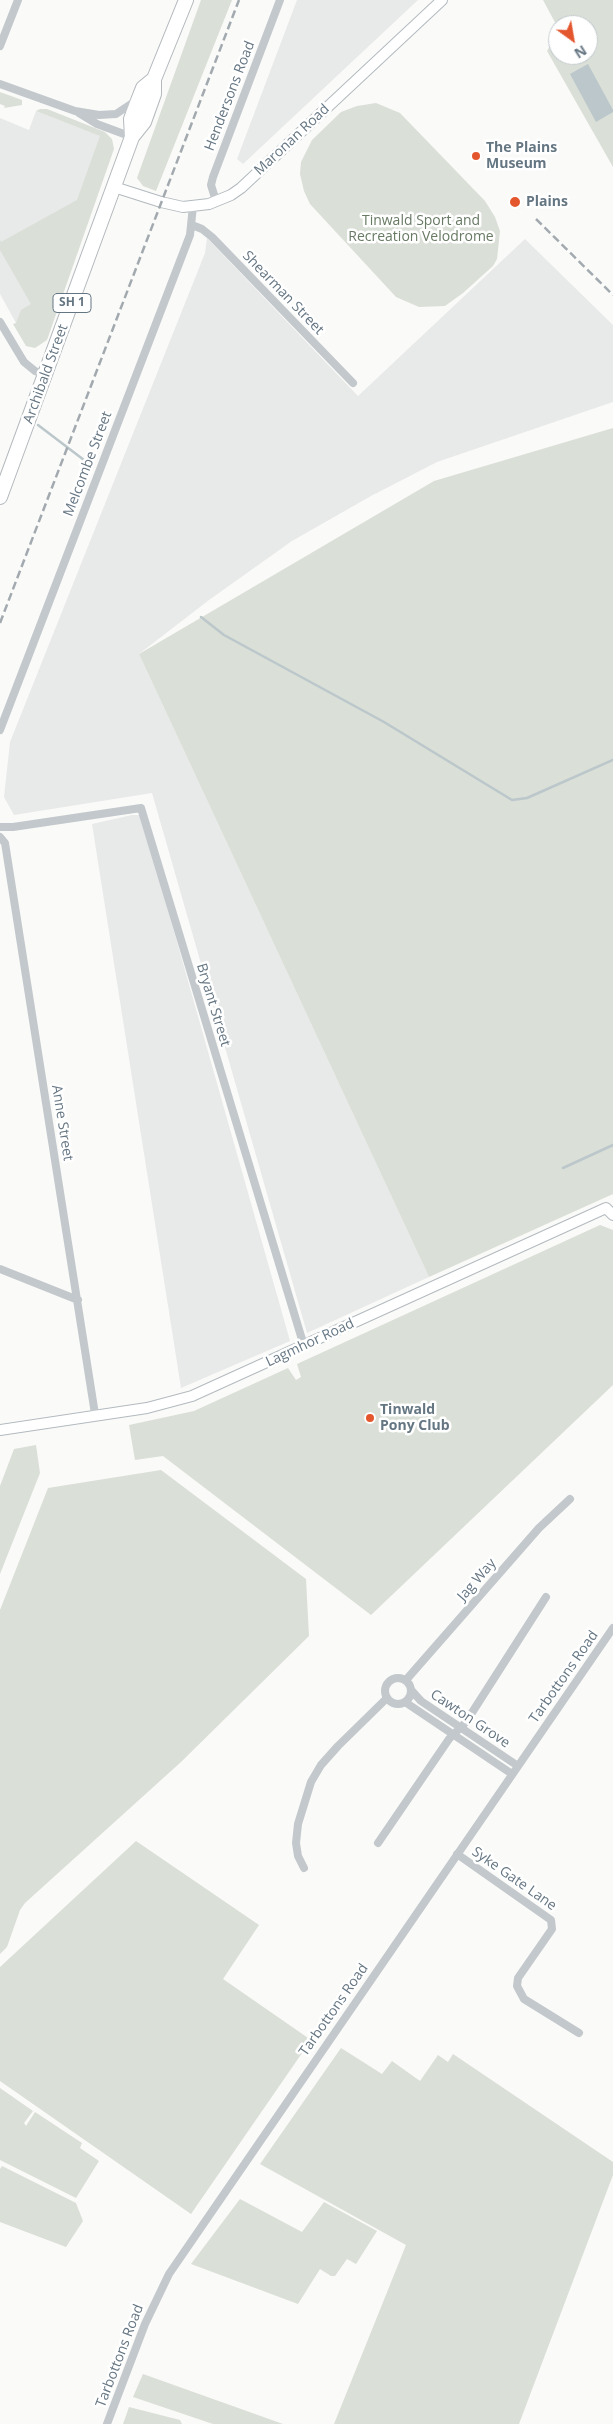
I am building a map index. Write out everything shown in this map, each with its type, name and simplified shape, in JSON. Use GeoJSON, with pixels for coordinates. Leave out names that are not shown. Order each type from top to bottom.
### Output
{"type":"FeatureCollection","features":[{"type":"Feature","properties":{"kind":"highway","name":"SH 1"},"geometry":{"type":"LineString","coordinates":[[154,79],[186,0]]}},
{"type":"Feature","properties":{"kind":"highway","name":"Archibald Street"},"geometry":{"type":"LineString","coordinates":[[132,138],[131,119],[143,88],[154,79]]}},
{"type":"Feature","properties":{"kind":"highway","name":"Archibald Street"},"geometry":{"type":"LineString","coordinates":[[0,497],[132,138],[144,122],[152,101],[154,79]]}},
{"type":"Feature","properties":{"kind":"street"},"geometry":{"type":"LineString","coordinates":[[0,46],[18,0]]}},
{"type":"Feature","properties":{"kind":"street","name":"Hendersons Road"},"geometry":{"type":"LineString","coordinates":[[216,201],[211,185],[213,177],[280,0]]}},
{"type":"Feature","properties":{"kind":"street","name":"Maronan Road"},"geometry":{"type":"LineString","coordinates":[[114,187],[172,205],[192,206],[216,201],[241,188],[442,0]]}},
{"type":"Feature","properties":{"kind":"street"},"geometry":{"type":"LineString","coordinates":[[0,84],[75,111],[99,115],[116,114],[128,108],[139,98]]}},
{"type":"Feature","properties":{"kind":"street"},"geometry":{"type":"LineString","coordinates":[[75,111],[97,124],[132,138]]}},
{"type":"Feature","properties":{"kind":"street","name":"Melcombe Street"},"geometry":{"type":"LineString","coordinates":[[0,730],[186,244],[192,225],[192,206]]}},
{"type":"Feature","properties":{"kind":"street","name":"Shearman Street"},"geometry":{"type":"LineString","coordinates":[[192,225],[202,229],[212,237],[352,383]]}},
{"type":"Feature","properties":{"kind":"street"},"geometry":{"type":"LineString","coordinates":[[0,322],[24,362],[35,371],[46,375]]}},
{"type":"Feature","properties":{"kind":"street","name":"Bryant Street"},"geometry":{"type":"LineString","coordinates":[[0,827],[12,827],[141,808],[304,1346]]}},
{"type":"Feature","properties":{"kind":"street","name":"Anne Street"},"geometry":{"type":"LineString","coordinates":[[0,837],[5,843],[95,1414]]}},
{"type":"Feature","properties":{"kind":"street","name":"Lagmhor Road"},"geometry":{"type":"LineString","coordinates":[[0,1430],[95,1414],[147,1408],[192,1396],[611,1209]]}},
{"type":"Feature","properties":{"kind":"street"},"geometry":{"type":"LineString","coordinates":[[0,1269],[78,1300]]}},
{"type":"Feature","properties":{"kind":"street","name":"Jag Way"},"geometry":{"type":"LineString","coordinates":[[406,1680],[539,1528],[570,1499]]}},
{"type":"Feature","properties":{"kind":"street"},"geometry":{"type":"LineString","coordinates":[[378,1843],[453,1734],[466,1722],[546,1597]]}},
{"type":"Feature","properties":{"kind":"street","name":"Tarbottons Road"},"geometry":{"type":"LineString","coordinates":[[107,2424],[145,2324],[169,2274],[613,1628]]}},
{"type":"Feature","properties":{"kind":"street"},"geometry":{"type":"LineString","coordinates":[[394,1678],[406,1680],[411,1690],[410,1695],[405,1702],[395,1704],[387,1698],[384,1692],[388,1681],[394,1678]]}},
{"type":"Feature","properties":{"kind":"street","name":"Cawton Grove"},"geometry":{"type":"LineString","coordinates":[[411,1690],[421,1702],[518,1766]]}},
{"type":"Feature","properties":{"kind":"street"},"geometry":{"type":"LineString","coordinates":[[304,1868],[298,1856],[296,1843],[298,1824],[311,1782],[321,1765],[338,1746],[387,1698]]}},
{"type":"Feature","properties":{"kind":"street","name":"Cawton Grove"},"geometry":{"type":"LineString","coordinates":[[405,1702],[512,1774]]}},
{"type":"Feature","properties":{"kind":"street","name":"Syke Gate Lane"},"geometry":{"type":"LineString","coordinates":[[457,1854],[551,1920],[552,1929],[518,1978],[517,1986],[524,1998],[579,2033]]}},
{"type":"Feature","properties":{"kind":"shaded area"},"geometry":{"type":"Polygon","coordinates":[[[297,0],[418,0],[243,164],[237,159],[297,0]]]}},
{"type":"Feature","properties":{"kind":"shaded area"},"geometry":{"type":"Polygon","coordinates":[[[589,65],[613,112],[596,122],[570,74],[589,65]]]}},
{"type":"Feature","properties":{"kind":"shaded area"},"geometry":{"type":"Polygon","coordinates":[[[36,111],[101,136],[44,333],[16,323],[0,294],[0,118],[29,130],[36,111]]]}},
{"type":"Feature","properties":{"kind":"shaded area"},"geometry":{"type":"Polygon","coordinates":[[[207,238],[358,396],[525,239],[613,325],[613,402],[437,462],[371,496],[292,541],[209,600],[139,654],[429,1277],[307,1333],[152,793],[14,815],[4,797],[10,742],[205,253],[207,238]]]}},
{"type":"Feature","properties":{"kind":"shaded area"},"geometry":{"type":"Polygon","coordinates":[[[132,815],[141,815],[290,1341],[181,1388],[92,824],[132,815]]]}},
{"type":"Feature","properties":{"kind":"green space"},"geometry":{"type":"Polygon","coordinates":[[[201,0],[232,0],[156,191],[143,186],[137,178],[201,0]]]}},
{"type":"Feature","properties":{"kind":"green space"},"geometry":{"type":"Polygon","coordinates":[[[543,0],[613,0],[613,167],[555,65],[598,65],[598,15],[551,15],[543,0]]]}},
{"type":"Feature","properties":{"kind":"green space"},"geometry":{"type":"Polygon","coordinates":[[[0,92],[22,100],[22,105],[4,108],[5,106],[0,104],[0,92]]]}},
{"type":"Feature","properties":{"kind":"green space","name":"Tinwald Sport and Recreation Velodrome"},"geometry":{"type":"Polygon","coordinates":[[[376,103],[400,113],[485,201],[495,217],[500,231],[497,259],[493,266],[463,293],[445,306],[419,307],[396,297],[310,204],[304,191],[300,174],[301,162],[312,140],[341,112],[357,106],[376,103]]]}},
{"type":"Feature","properties":{"kind":"green space"},"geometry":{"type":"Polygon","coordinates":[[[47,109],[105,132],[112,139],[114,149],[47,340],[35,348],[26,346],[13,324],[16,323],[21,310],[31,304],[0,250],[0,240],[1,242],[77,200],[100,136],[36,111],[47,109]]]}},
{"type":"Feature","properties":{"kind":"green space"},"geometry":{"type":"Polygon","coordinates":[[[613,428],[613,1194],[429,1277],[139,654],[434,481],[613,428]]]}},
{"type":"Feature","properties":{"kind":"green space","name":"Tinwald Pony Club"},"geometry":{"type":"Polygon","coordinates":[[[600,1225],[613,1230],[613,1385],[371,1615],[163,1456],[135,1460],[129,1425],[194,1411],[288,1368],[296,1380],[301,1377],[297,1364],[600,1225]]]}},
{"type":"Feature","properties":{"kind":"green space"},"geometry":{"type":"Polygon","coordinates":[[[36,1445],[40,1473],[0,1574],[0,1486],[14,1449],[36,1445]]]}},
{"type":"Feature","properties":{"kind":"green space"},"geometry":{"type":"Polygon","coordinates":[[[161,1470],[306,1579],[309,1636],[181,1762],[25,1903],[20,1910],[7,1947],[0,1954],[0,1610],[48,1488],[161,1470]]]}},
{"type":"Feature","properties":{"kind":"green space"},"geometry":{"type":"Polygon","coordinates":[[[136,1841],[259,1925],[223,1979],[311,2040],[191,2214],[0,2081],[0,1967],[136,1841]]]}},
{"type":"Feature","properties":{"kind":"green space"},"geometry":{"type":"Polygon","coordinates":[[[341,2048],[382,2074],[392,2061],[420,2081],[438,2055],[448,2062],[453,2054],[613,2162],[613,2175],[519,2424],[334,2424],[406,2245],[260,2164],[341,2048]]]}},
{"type":"Feature","properties":{"kind":"green space"},"geometry":{"type":"Polygon","coordinates":[[[0,2088],[33,2111],[24,2123],[26,2126],[35,2112],[82,2143],[80,2148],[99,2161],[76,2198],[0,2160],[0,2088]]]}},
{"type":"Feature","properties":{"kind":"green space"},"geometry":{"type":"Polygon","coordinates":[[[2,2166],[76,2203],[83,2221],[66,2247],[0,2222],[0,2169],[2,2166]]]}},
{"type":"Feature","properties":{"kind":"green space"},"geometry":{"type":"Polygon","coordinates":[[[240,2199],[302,2232],[324,2202],[377,2231],[356,2264],[347,2259],[335,2276],[331,2276],[320,2269],[298,2304],[191,2264],[240,2199]]]}},
{"type":"Feature","properties":{"kind":"green space"},"geometry":{"type":"Polygon","coordinates":[[[143,2374],[283,2424],[213,2424],[133,2397],[143,2374]]]}},
{"type":"Feature","properties":{"kind":"green space"},"geometry":{"type":"Polygon","coordinates":[[[129,2407],[180,2420],[182,2424],[123,2424],[129,2407]]]}},
{"type":"Feature","properties":{"kind":"waterway"},"geometry":{"type":"LineString","coordinates":[[38,425],[84,460]]}},
{"type":"Feature","properties":{"kind":"waterway"},"geometry":{"type":"LineString","coordinates":[[201,617],[224,635],[384,722],[512,800],[527,798],[613,760]]}},
{"type":"Feature","properties":{"kind":"waterway"},"geometry":{"type":"LineString","coordinates":[[563,1168],[613,1145]]}},
{"type":"Feature","properties":{"kind":"railway"},"geometry":{"type":"LineString","coordinates":[[0,623],[239,0]]}},
{"type":"Feature","properties":{"kind":"railway"},"geometry":{"type":"LineString","coordinates":[[536,219],[613,295]]}},
{"type":"Feature","properties":{"kind":"place","name":"The Plains Museum"},"geometry":{"type":"Point","coordinates":[476,156]}},
{"type":"Feature","properties":{"kind":"place","name":"Plains"},"geometry":{"type":"Point","coordinates":[515,202]}},
{"type":"Feature","properties":{"kind":"place","name":"Tinwald Pony Club"},"geometry":{"type":"Point","coordinates":[370,1418]}}]}
